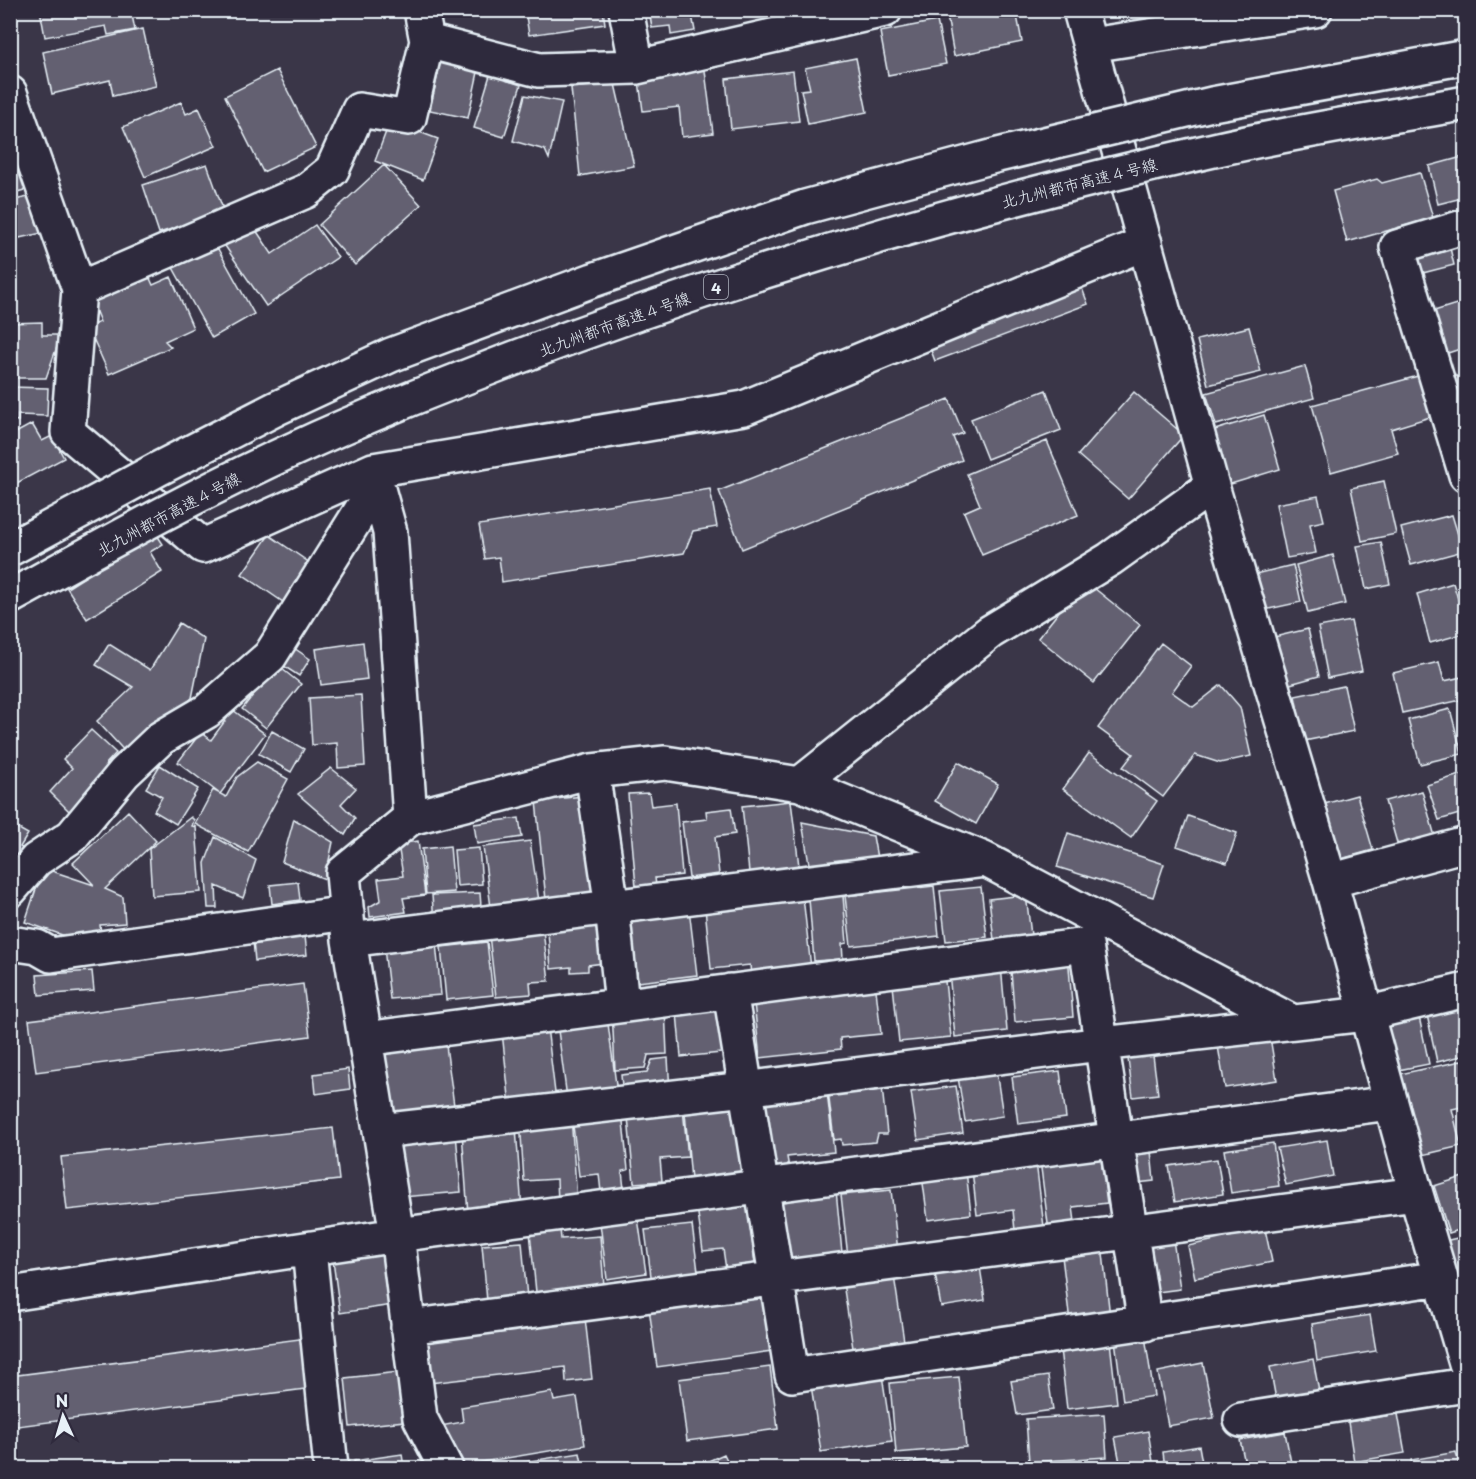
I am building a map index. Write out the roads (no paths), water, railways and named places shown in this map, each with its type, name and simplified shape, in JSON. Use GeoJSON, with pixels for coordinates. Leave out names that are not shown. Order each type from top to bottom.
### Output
{"type":"FeatureCollection","features":[{"type":"Feature","properties":{"kind":"main road"},"geometry":{"type":"LineString","coordinates":[[626,10],[637,67]]}},
{"type":"Feature","properties":{"kind":"main road"},"geometry":{"type":"LineString","coordinates":[[79,289],[306,191],[332,170],[360,110],[409,118],[424,26],[539,70],[637,67],[885,10]]}},
{"type":"Feature","properties":{"kind":"main road"},"geometry":{"type":"LineString","coordinates":[[1080,10],[1212,486],[1330,881],[1390,1103],[1466,1362]]}},
{"type":"Feature","properties":{"kind":"main road"},"geometry":{"type":"LineString","coordinates":[[1091,45],[1316,10]]}},
{"type":"Feature","properties":{"kind":"main road"},"geometry":{"type":"LineString","coordinates":[[10,549],[227,434],[391,355],[592,280],[805,207],[998,155],[1212,104],[1466,57]]}},
{"type":"Feature","properties":{"kind":"main road"},"geometry":{"type":"LineString","coordinates":[[10,93],[79,289],[68,432],[203,546],[375,478],[744,408],[1145,243]]}},
{"type":"Feature","properties":{"kind":"main road","name":"北九州都市高速４号線"},"geometry":{"type":"LineString","coordinates":[[10,597],[171,509],[292,449],[407,400],[621,318],[818,253],[1000,201],[1217,149],[1466,103]]}},
{"type":"Feature","properties":{"kind":"main road"},"geometry":{"type":"LineString","coordinates":[[1466,225],[1397,247],[1466,475]]}},
{"type":"Feature","properties":{"kind":"main road"},"geometry":{"type":"LineString","coordinates":[[375,478],[390,532],[411,818]]}},
{"type":"Feature","properties":{"kind":"main road"},"geometry":{"type":"LineString","coordinates":[[10,890],[36,860],[72,836],[124,773],[161,738],[207,711],[270,656],[375,478]]}},
{"type":"Feature","properties":{"kind":"main road"},"geometry":{"type":"LineString","coordinates":[[800,784],[990,632],[1110,560],[1212,486]]}},
{"type":"Feature","properties":{"kind":"main road"},"geometry":{"type":"LineString","coordinates":[[446,1468],[420,1418],[397,1235],[348,926],[343,873],[411,818],[592,771],[665,763],[800,784],[986,860],[1293,1022]]}},
{"type":"Feature","properties":{"kind":"main road"},"geometry":{"type":"LineString","coordinates":[[592,771],[612,907],[622,1005]]}},
{"type":"Feature","properties":{"kind":"main road"},"geometry":{"type":"LineString","coordinates":[[1330,881],[1466,844]]}},
{"type":"Feature","properties":{"kind":"main road"},"geometry":{"type":"LineString","coordinates":[[10,943],[37,947],[51,955],[348,926],[612,907],[986,860]]}},
{"type":"Feature","properties":{"kind":"main road"},"geometry":{"type":"LineString","coordinates":[[365,1039],[1086,945],[1145,1324]]}},
{"type":"Feature","properties":{"kind":"main road"},"geometry":{"type":"LineString","coordinates":[[380,1131],[1365,1014],[1466,990]]}},
{"type":"Feature","properties":{"kind":"main road"},"geometry":{"type":"LineString","coordinates":[[730,991],[792,1376],[1441,1278]]}},
{"type":"Feature","properties":{"kind":"main road"},"geometry":{"type":"LineString","coordinates":[[10,1294],[397,1235],[1390,1103]]}},
{"type":"Feature","properties":{"kind":"main road"},"geometry":{"type":"LineString","coordinates":[[408,1326],[1416,1194]]}},
{"type":"Feature","properties":{"kind":"main road"},"geometry":{"type":"LineString","coordinates":[[309,1249],[331,1468]]}},
{"type":"Feature","properties":{"kind":"main road"},"geometry":{"type":"LineString","coordinates":[[1241,1420],[1466,1385]]}}]}
